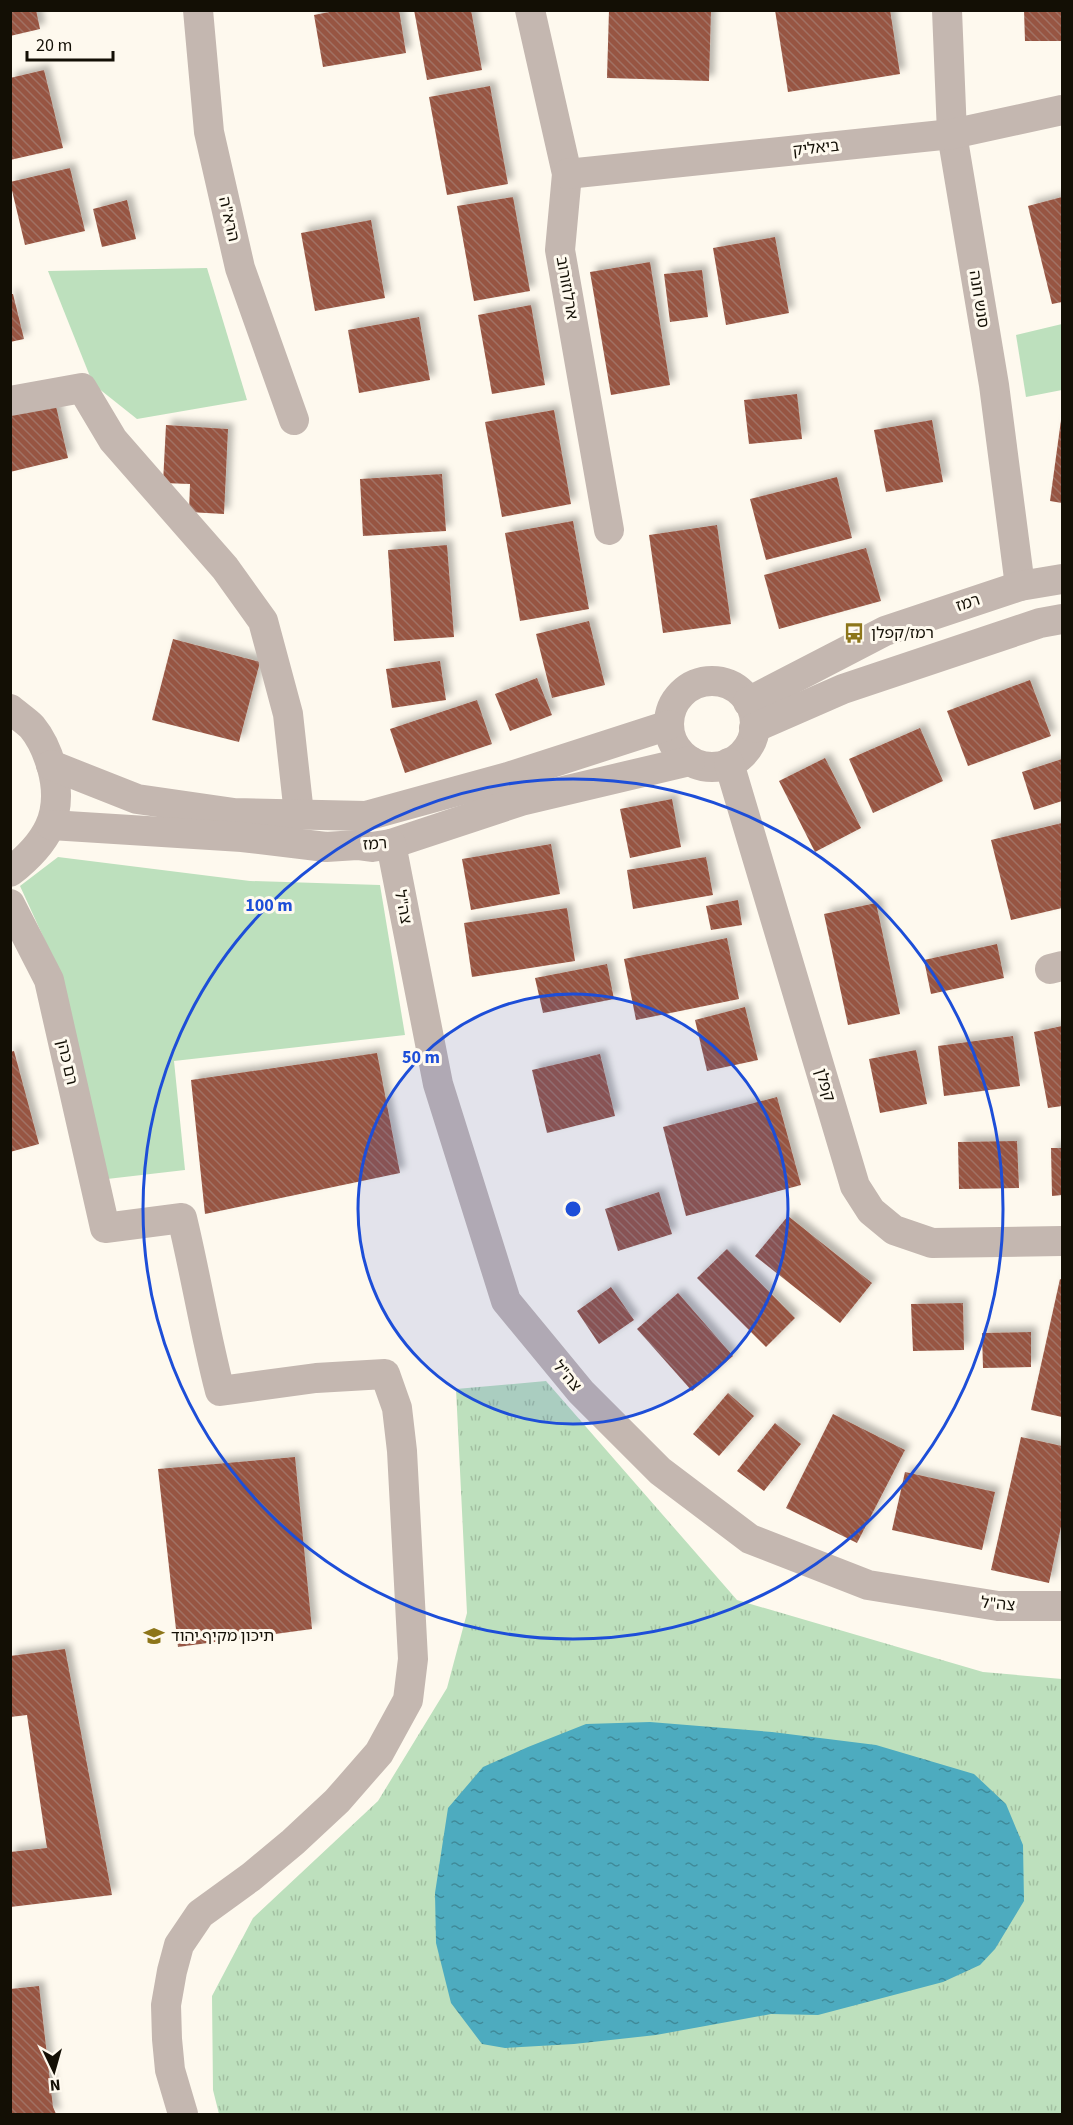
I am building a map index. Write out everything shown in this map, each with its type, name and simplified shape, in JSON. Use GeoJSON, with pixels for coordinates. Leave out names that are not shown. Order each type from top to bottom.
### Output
{"type":"FeatureCollection","features":[{"type":"Feature","properties":{"kind":"street","name":"הרא\"ה"},"geometry":{"type":"LineString","coordinates":[[198,10],[209,132],[238,257],[294,420]]}},
{"type":"Feature","properties":{"kind":"street","name":"ארלוזורוב"},"geometry":{"type":"LineString","coordinates":[[531,10],[567,174],[560,250],[609,530]]}},
{"type":"Feature","properties":{"kind":"street","name":"סנש חנה"},"geometry":{"type":"LineString","coordinates":[[947,10],[952,134],[994,386],[1020,586]]}},
{"type":"Feature","properties":{"kind":"street","name":"ביאליק"},"geometry":{"type":"LineString","coordinates":[[567,174],[952,134],[1062,110]]}},
{"type":"Feature","properties":{"kind":"street"},"geometry":{"type":"LineString","coordinates":[[10,400],[82,388],[113,440],[225,568],[263,621],[288,714],[299,814]]}},
{"type":"Feature","properties":{"kind":"street","name":"רמז"},"geometry":{"type":"LineString","coordinates":[[751,715],[885,631],[1020,586],[1062,579]]}},
{"type":"Feature","properties":{"kind":"street"},"geometry":{"type":"LineString","coordinates":[[751,715],[843,689],[1040,623],[1062,619]]}},
{"type":"Feature","properties":{"kind":"street"},"geometry":{"type":"LineString","coordinates":[[713,681],[727,684],[739,691],[751,715],[747,749],[729,763],[716,767],[702,766],[690,761],[679,752],[671,739],[669,724],[671,711],[677,699],[687,689],[700,683],[713,681]]}},
{"type":"Feature","properties":{"kind":"street"},"geometry":{"type":"LineString","coordinates":[[10,710],[32,728],[47,751],[55,779],[56,801],[51,825],[44,838],[31,855],[10,872]]}},
{"type":"Feature","properties":{"kind":"street","name":"רמז"},"geometry":{"type":"LineString","coordinates":[[51,765],[137,799],[234,813],[366,816],[508,777],[669,724]]}},
{"type":"Feature","properties":{"kind":"street","name":"רמז"},"geometry":{"type":"LineString","coordinates":[[51,825],[242,837],[326,847],[357,845],[372,847],[391,844],[521,801],[690,761]]}},
{"type":"Feature","properties":{"kind":"street","name":"קפלן"},"geometry":{"type":"LineString","coordinates":[[729,763],[855,1186],[871,1211],[894,1230],[932,1243],[1062,1240]]}},
{"type":"Feature","properties":{"kind":"street","name":"צה\"ל"},"geometry":{"type":"LineString","coordinates":[[391,844],[438,1084],[506,1301],[580,1392],[660,1471],[750,1539],[868,1585],[998,1606],[1062,1606]]}},
{"type":"Feature","properties":{"kind":"street","name":"רם כהן"},"geometry":{"type":"LineString","coordinates":[[10,904],[49,980],[105,1228],[182,1218],[198,1286],[205,1334],[220,1391],[316,1378],[385,1374],[397,1408],[402,1451],[413,1659],[408,1700],[379,1753],[337,1800],[252,1877],[200,1914],[179,1945],[166,2005],[166,2038],[170,2070],[183,2115]]}},
{"type":"Feature","properties":{"kind":"green space"},"geometry":{"type":"Polygon","coordinates":[[[207,268],[247,400],[137,419],[93,384],[48,271],[207,268]]]}},
{"type":"Feature","properties":{"kind":"green space"},"geometry":{"type":"Polygon","coordinates":[[[1062,324],[1062,390],[1026,397],[1016,335],[1062,324]]]}},
{"type":"Feature","properties":{"kind":"green space"},"geometry":{"type":"Polygon","coordinates":[[[58,857],[250,881],[380,885],[405,1035],[174,1061],[185,1170],[107,1179],[63,980],[20,886],[58,857]]]}},
{"type":"Feature","properties":{"kind":"green space"},"geometry":{"type":"Polygon","coordinates":[[[546,1381],[737,1600],[983,1672],[1062,1679],[1062,2114],[219,2114],[213,2090],[212,1996],[253,1918],[378,1801],[447,1688],[467,1613],[456,1389],[546,1381]]]}},
{"type":"Feature","properties":{"kind":"water"},"geometry":{"type":"Polygon","coordinates":[[[650,1722],[772,1732],[876,1745],[974,1774],[1006,1804],[1023,1845],[1024,1901],[995,1949],[980,1965],[943,1982],[818,2015],[771,2014],[656,2035],[574,2044],[505,2048],[482,2044],[451,2003],[436,1943],[435,1893],[448,1808],[483,1767],[528,1747],[586,1724],[650,1722]]]}},
{"type":"Feature","properties":{"kind":"building"},"geometry":{"type":"Polygon","coordinates":[[[10,10],[36,10],[40,29],[10,36],[10,10]]]}},
{"type":"Feature","properties":{"kind":"building"},"geometry":{"type":"Polygon","coordinates":[[[340,10],[399,10],[406,53],[323,67],[314,15],[340,10]]]}},
{"type":"Feature","properties":{"kind":"building"},"geometry":{"type":"Polygon","coordinates":[[[414,10],[471,10],[482,70],[427,80],[414,10]]]}},
{"type":"Feature","properties":{"kind":"building"},"geometry":{"type":"Polygon","coordinates":[[[609,10],[711,10],[709,81],[607,78],[609,10]]]}},
{"type":"Feature","properties":{"kind":"building"},"geometry":{"type":"Polygon","coordinates":[[[775,10],[890,10],[900,74],[788,92],[775,10]]]}},
{"type":"Feature","properties":{"kind":"building"},"geometry":{"type":"Polygon","coordinates":[[[1024,10],[1062,10],[1062,41],[1025,41],[1024,10]]]}},
{"type":"Feature","properties":{"kind":"building"},"geometry":{"type":"Polygon","coordinates":[[[44,70],[63,148],[10,160],[10,78],[44,70]]]}},
{"type":"Feature","properties":{"kind":"building"},"geometry":{"type":"Polygon","coordinates":[[[490,86],[508,184],[447,195],[429,97],[490,86]]]}},
{"type":"Feature","properties":{"kind":"building"},"geometry":{"type":"Polygon","coordinates":[[[70,168],[85,231],[25,245],[10,182],[70,168]]]}},
{"type":"Feature","properties":{"kind":"building"},"geometry":{"type":"Polygon","coordinates":[[[513,197],[530,291],[474,301],[457,206],[513,197]]]}},
{"type":"Feature","properties":{"kind":"building"},"geometry":{"type":"Polygon","coordinates":[[[1062,197],[1062,302],[1052,304],[1028,206],[1062,197]]]}},
{"type":"Feature","properties":{"kind":"building"},"geometry":{"type":"Polygon","coordinates":[[[127,200],[136,239],[102,247],[93,209],[127,200]]]}},
{"type":"Feature","properties":{"kind":"building"},"geometry":{"type":"Polygon","coordinates":[[[371,220],[385,298],[315,311],[301,233],[371,220]]]}},
{"type":"Feature","properties":{"kind":"building"},"geometry":{"type":"Polygon","coordinates":[[[775,237],[789,313],[726,325],[713,248],[775,237]]]}},
{"type":"Feature","properties":{"kind":"building"},"geometry":{"type":"Polygon","coordinates":[[[650,262],[670,385],[611,395],[590,272],[650,262]]]}},
{"type":"Feature","properties":{"kind":"building"},"geometry":{"type":"Polygon","coordinates":[[[702,270],[708,317],[670,322],[664,274],[702,270]]]}},
{"type":"Feature","properties":{"kind":"building"},"geometry":{"type":"Polygon","coordinates":[[[10,294],[13,294],[24,339],[10,342],[10,294]]]}},
{"type":"Feature","properties":{"kind":"building"},"geometry":{"type":"Polygon","coordinates":[[[531,305],[545,385],[492,394],[478,315],[531,305]]]}},
{"type":"Feature","properties":{"kind":"building"},"geometry":{"type":"Polygon","coordinates":[[[419,317],[430,380],[359,393],[348,330],[419,317]]]}},
{"type":"Feature","properties":{"kind":"building"},"geometry":{"type":"Polygon","coordinates":[[[797,394],[802,439],[749,444],[744,400],[797,394]]]}},
{"type":"Feature","properties":{"kind":"building"},"geometry":{"type":"Polygon","coordinates":[[[55,402],[68,458],[10,472],[10,412],[55,402]]]}},
{"type":"Feature","properties":{"kind":"building"},"geometry":{"type":"Polygon","coordinates":[[[554,410],[571,504],[502,517],[485,422],[554,410]]]}},
{"type":"Feature","properties":{"kind":"building"},"geometry":{"type":"Polygon","coordinates":[[[932,420],[943,482],[886,492],[874,430],[932,420]]]}},
{"type":"Feature","properties":{"kind":"building"},"geometry":{"type":"Polygon","coordinates":[[[1062,420],[1062,503],[1050,501],[1062,420]]]}},
{"type":"Feature","properties":{"kind":"building"},"geometry":{"type":"Polygon","coordinates":[[[166,425],[228,429],[224,514],[189,512],[190,484],[163,483],[166,425]]]}},
{"type":"Feature","properties":{"kind":"building"},"geometry":{"type":"Polygon","coordinates":[[[442,474],[446,531],[363,536],[360,479],[442,474]]]}},
{"type":"Feature","properties":{"kind":"building"},"geometry":{"type":"Polygon","coordinates":[[[837,477],[852,538],[766,560],[750,499],[837,477]]]}},
{"type":"Feature","properties":{"kind":"building"},"geometry":{"type":"Polygon","coordinates":[[[573,521],[589,609],[520,621],[505,533],[573,521]]]}},
{"type":"Feature","properties":{"kind":"building"},"geometry":{"type":"Polygon","coordinates":[[[717,525],[731,624],[663,633],[649,535],[717,525]]]}},
{"type":"Feature","properties":{"kind":"building"},"geometry":{"type":"Polygon","coordinates":[[[447,545],[454,637],[394,641],[388,550],[447,545]]]}},
{"type":"Feature","properties":{"kind":"building"},"geometry":{"type":"Polygon","coordinates":[[[866,548],[881,601],[779,629],[764,575],[866,548]]]}},
{"type":"Feature","properties":{"kind":"building"},"geometry":{"type":"Polygon","coordinates":[[[589,621],[605,685],[552,698],[536,634],[589,621]]]}},
{"type":"Feature","properties":{"kind":"building"},"geometry":{"type":"Polygon","coordinates":[[[173,639],[260,662],[239,742],[152,720],[173,639]]]}},
{"type":"Feature","properties":{"kind":"building"},"geometry":{"type":"Polygon","coordinates":[[[440,661],[446,700],[392,708],[386,669],[440,661]]]}},
{"type":"Feature","properties":{"kind":"building"},"geometry":{"type":"Polygon","coordinates":[[[537,678],[552,715],[510,731],[495,694],[537,678]]]}},
{"type":"Feature","properties":{"kind":"building"},"geometry":{"type":"Polygon","coordinates":[[[1030,680],[1051,736],[968,766],[947,711],[1030,680]]]}},
{"type":"Feature","properties":{"kind":"building"},"geometry":{"type":"Polygon","coordinates":[[[477,700],[492,744],[405,773],[390,729],[477,700]]]}},
{"type":"Feature","properties":{"kind":"building"},"geometry":{"type":"Polygon","coordinates":[[[920,728],[943,781],[873,813],[849,759],[920,728]]]}},
{"type":"Feature","properties":{"kind":"building"},"geometry":{"type":"Polygon","coordinates":[[[825,758],[861,828],[815,852],[779,781],[825,758]]]}},
{"type":"Feature","properties":{"kind":"building"},"geometry":{"type":"Polygon","coordinates":[[[1062,759],[1062,801],[1034,810],[1022,772],[1062,759]]]}},
{"type":"Feature","properties":{"kind":"building"},"geometry":{"type":"Polygon","coordinates":[[[672,799],[681,847],[630,858],[620,809],[672,799]]]}},
{"type":"Feature","properties":{"kind":"building"},"geometry":{"type":"Polygon","coordinates":[[[1062,823],[1062,908],[1011,920],[991,840],[1062,823]]]}},
{"type":"Feature","properties":{"kind":"building"},"geometry":{"type":"Polygon","coordinates":[[[551,844],[560,894],[471,910],[462,859],[551,844]]]}},
{"type":"Feature","properties":{"kind":"building"},"geometry":{"type":"Polygon","coordinates":[[[706,857],[713,895],[633,909],[627,870],[706,857]]]}},
{"type":"Feature","properties":{"kind":"building"},"geometry":{"type":"Polygon","coordinates":[[[738,900],[742,925],[711,930],[706,906],[738,900]]]}},
{"type":"Feature","properties":{"kind":"building"},"geometry":{"type":"Polygon","coordinates":[[[876,903],[900,1014],[848,1025],[824,914],[876,903]]]}},
{"type":"Feature","properties":{"kind":"building"},"geometry":{"type":"Polygon","coordinates":[[[567,908],[575,961],[472,977],[464,923],[567,908]]]}},
{"type":"Feature","properties":{"kind":"building"},"geometry":{"type":"Polygon","coordinates":[[[727,938],[739,999],[636,1020],[624,959],[727,938]]]}},
{"type":"Feature","properties":{"kind":"building"},"geometry":{"type":"Polygon","coordinates":[[[997,944],[1004,978],[931,994],[924,960],[997,944]]]}},
{"type":"Feature","properties":{"kind":"building"},"geometry":{"type":"Polygon","coordinates":[[[607,964],[614,999],[543,1013],[535,978],[607,964]]]}},
{"type":"Feature","properties":{"kind":"building"},"geometry":{"type":"Polygon","coordinates":[[[745,1007],[758,1060],[707,1071],[695,1020],[745,1007]]]}},
{"type":"Feature","properties":{"kind":"building"},"geometry":{"type":"Polygon","coordinates":[[[1062,1026],[1062,1106],[1048,1108],[1034,1032],[1062,1026]]]}},
{"type":"Feature","properties":{"kind":"building"},"geometry":{"type":"Polygon","coordinates":[[[1013,1036],[1020,1086],[944,1096],[938,1046],[1013,1036]]]}},
{"type":"Feature","properties":{"kind":"building"},"geometry":{"type":"Polygon","coordinates":[[[916,1050],[927,1104],[880,1113],[869,1059],[916,1050]]]}},
{"type":"Feature","properties":{"kind":"building"},"geometry":{"type":"Polygon","coordinates":[[[14,1051],[39,1144],[10,1152],[10,1052],[14,1051]]]}},
{"type":"Feature","properties":{"kind":"building"},"geometry":{"type":"Polygon","coordinates":[[[377,1053],[400,1173],[205,1214],[191,1080],[377,1053]]]}},
{"type":"Feature","properties":{"kind":"building"},"geometry":{"type":"Polygon","coordinates":[[[600,1054],[615,1116],[547,1133],[532,1070],[600,1054]]]}},
{"type":"Feature","properties":{"kind":"building"},"geometry":{"type":"Polygon","coordinates":[[[777,1097],[801,1185],[686,1216],[663,1127],[777,1097]]]}},
{"type":"Feature","properties":{"kind":"building"},"geometry":{"type":"Polygon","coordinates":[[[1017,1141],[1019,1188],[959,1189],[958,1142],[1017,1141]]]}},
{"type":"Feature","properties":{"kind":"building"},"geometry":{"type":"Polygon","coordinates":[[[1051,1148],[1062,1148],[1062,1195],[1052,1196],[1051,1148]]]}},
{"type":"Feature","properties":{"kind":"building"},"geometry":{"type":"Polygon","coordinates":[[[659,1192],[672,1234],[618,1251],[605,1209],[659,1192]]]}},
{"type":"Feature","properties":{"kind":"building"},"geometry":{"type":"Polygon","coordinates":[[[788,1216],[872,1283],[840,1323],[755,1256],[788,1216]]]}},
{"type":"Feature","properties":{"kind":"building"},"geometry":{"type":"Polygon","coordinates":[[[727,1249],[795,1318],[766,1347],[697,1278],[727,1249]]]}},
{"type":"Feature","properties":{"kind":"building"},"geometry":{"type":"Polygon","coordinates":[[[1060,1279],[1062,1280],[1062,1417],[1031,1410],[1060,1279]]]}},
{"type":"Feature","properties":{"kind":"building"},"geometry":{"type":"Polygon","coordinates":[[[611,1287],[634,1320],[599,1344],[577,1311],[611,1287]]]}},
{"type":"Feature","properties":{"kind":"building"},"geometry":{"type":"Polygon","coordinates":[[[678,1293],[733,1356],[692,1391],[637,1329],[678,1293]]]}},
{"type":"Feature","properties":{"kind":"building"},"geometry":{"type":"Polygon","coordinates":[[[963,1303],[964,1350],[913,1351],[911,1304],[963,1303]]]}},
{"type":"Feature","properties":{"kind":"building"},"geometry":{"type":"Polygon","coordinates":[[[1031,1332],[1031,1367],[983,1368],[982,1333],[1031,1332]]]}},
{"type":"Feature","properties":{"kind":"building"},"geometry":{"type":"Polygon","coordinates":[[[728,1393],[754,1416],[719,1456],[693,1434],[728,1393]]]}},
{"type":"Feature","properties":{"kind":"building"},"geometry":{"type":"Polygon","coordinates":[[[833,1414],[905,1450],[857,1543],[786,1508],[833,1414]]]}},
{"type":"Feature","properties":{"kind":"building"},"geometry":{"type":"Polygon","coordinates":[[[775,1423],[801,1444],[764,1491],[737,1471],[775,1423]]]}},
{"type":"Feature","properties":{"kind":"building"},"geometry":{"type":"Polygon","coordinates":[[[1021,1437],[1062,1446],[1062,1522],[1049,1583],[991,1570],[1021,1437]]]}},
{"type":"Feature","properties":{"kind":"building"},"geometry":{"type":"Polygon","coordinates":[[[295,1457],[312,1629],[178,1647],[158,1469],[295,1457]]]}},
{"type":"Feature","properties":{"kind":"building"},"geometry":{"type":"Polygon","coordinates":[[[905,1472],[995,1492],[982,1550],[892,1530],[905,1472]]]}},
{"type":"Feature","properties":{"kind":"building"},"geometry":{"type":"Polygon","coordinates":[[[65,1649],[112,1895],[10,1907],[10,1852],[47,1848],[27,1715],[10,1717],[10,1656],[65,1649]]]}},
{"type":"Feature","properties":{"kind":"building"},"geometry":{"type":"Polygon","coordinates":[[[39,1986],[53,2107],[56,2114],[10,2114],[10,1989],[39,1986]]]}},
{"type":"Feature","properties":{"kind":"place","name":"רמז/קפלן"},"geometry":{"type":"Point","coordinates":[854,633]}},
{"type":"Feature","properties":{"kind":"place","name":"תיכון מקיף יהוד"},"geometry":{"type":"Point","coordinates":[154,1636]}}]}
